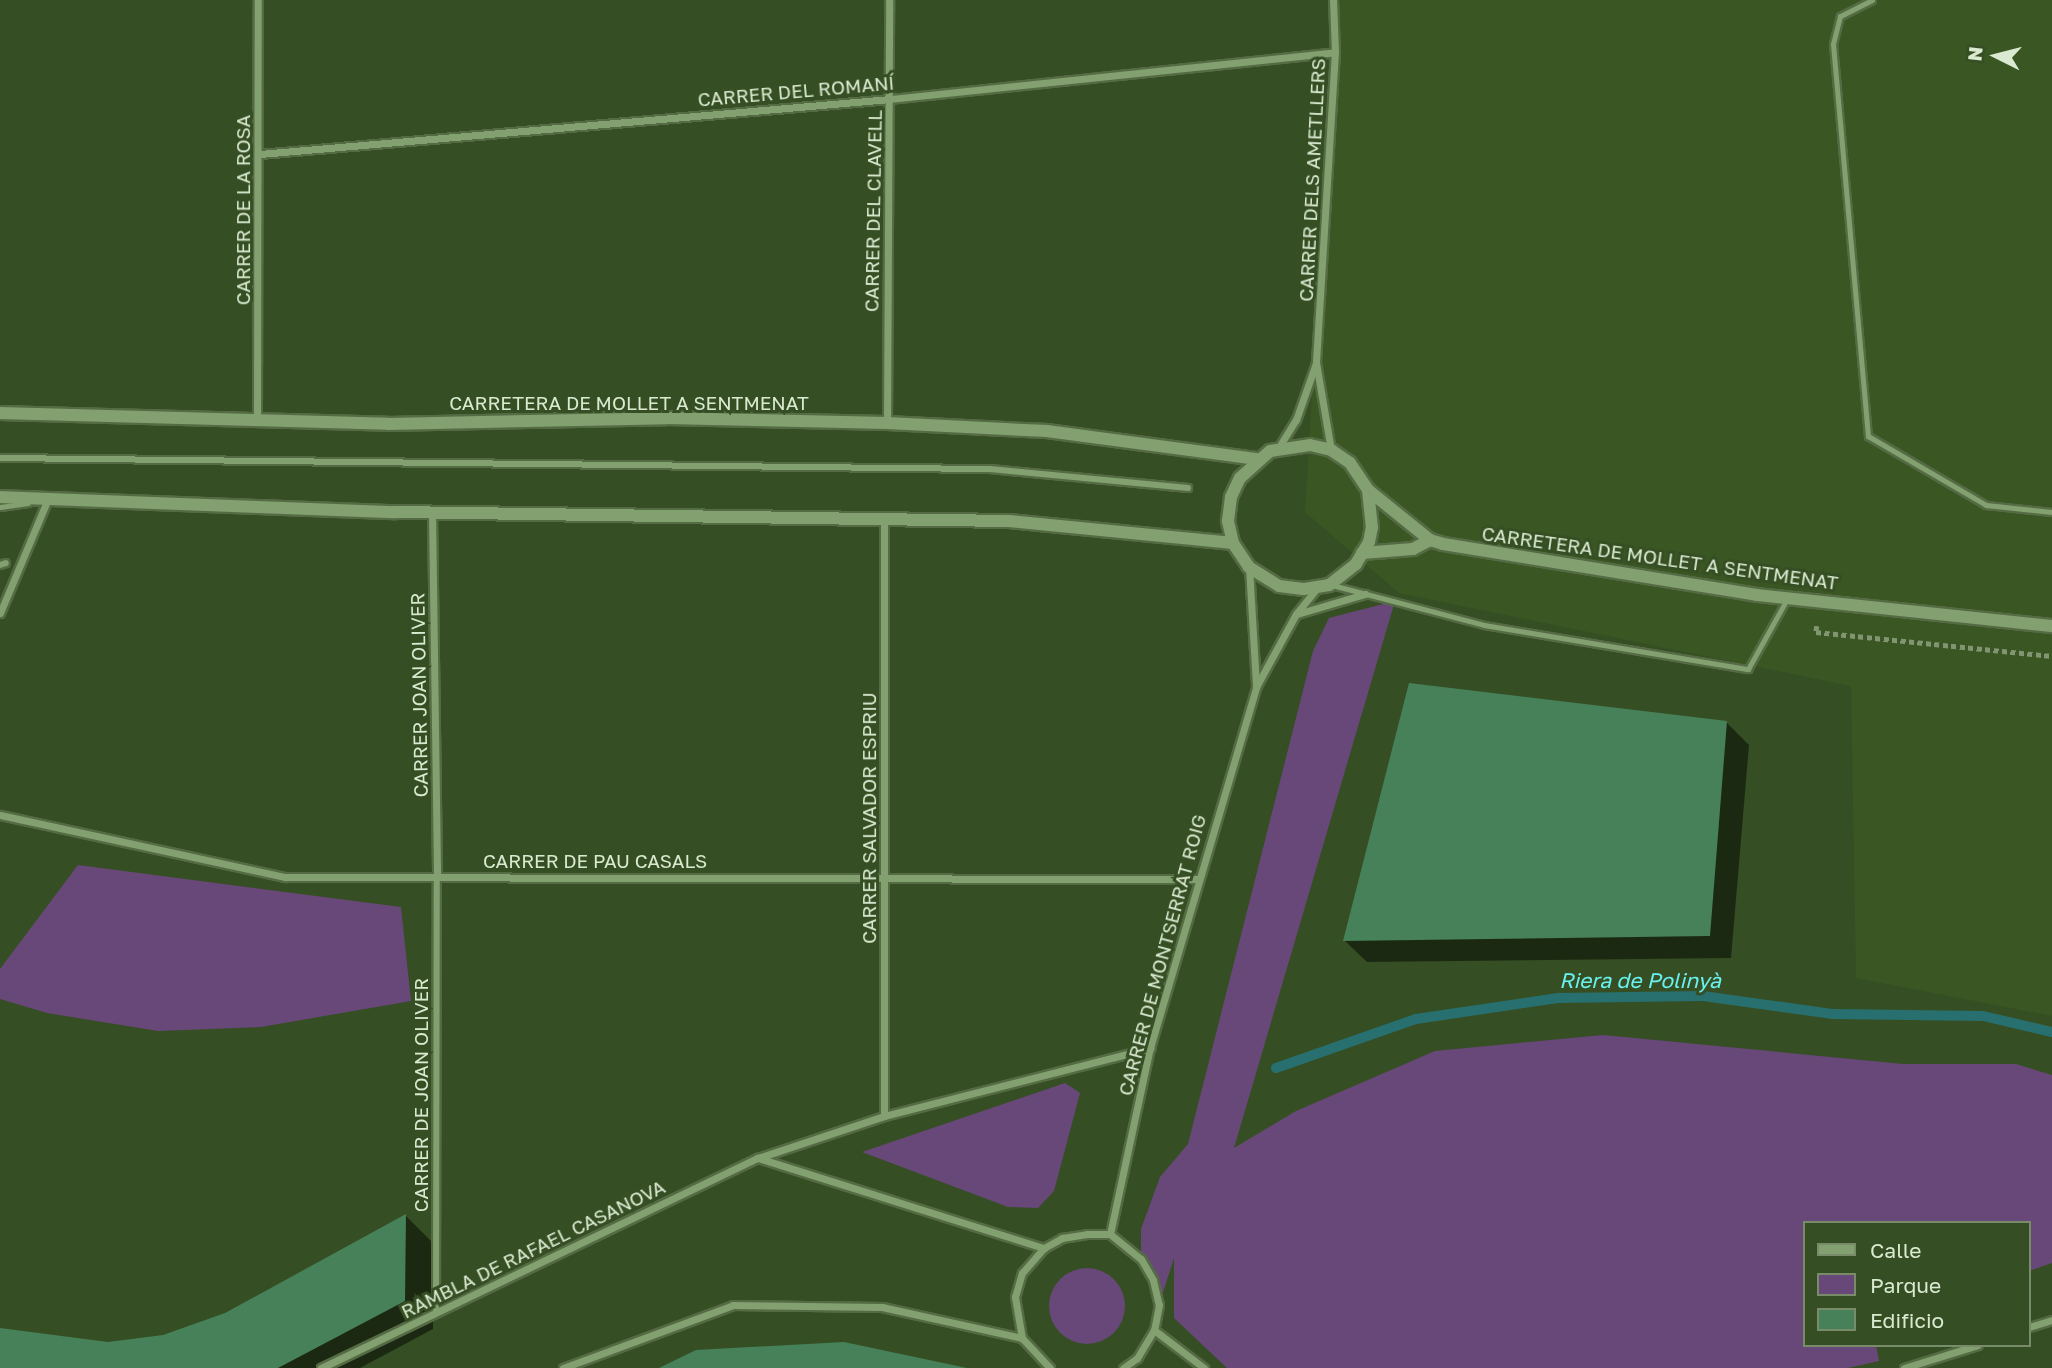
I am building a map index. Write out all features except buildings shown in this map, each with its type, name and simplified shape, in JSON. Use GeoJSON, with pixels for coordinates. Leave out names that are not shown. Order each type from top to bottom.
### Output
{"type":"FeatureCollection","features":[{"type":"Feature","properties":{"kind":"street","name":"CARRER DE LA ROSA"},"geometry":{"type":"LineString","coordinates":[[257,421],[260,154],[258,0]]}},
{"type":"Feature","properties":{"kind":"street","name":"CARRER DEL CLAVELL"},"geometry":{"type":"LineString","coordinates":[[887,423],[889,0]]}},
{"type":"Feature","properties":{"kind":"street","name":"CARRER DELS AMETLLERS"},"geometry":{"type":"LineString","coordinates":[[1331,450],[1316,362],[1335,52],[1333,0]]}},
{"type":"Feature","properties":{"kind":"street","name":"CARRER DEL ROMANÍ"},"geometry":{"type":"LineString","coordinates":[[260,154],[890,99],[1335,52]]}},
{"type":"Feature","properties":{"kind":"street","name":"CARRER DELS AMETLLERS"},"geometry":{"type":"LineString","coordinates":[[1277,450],[1296,420],[1316,362]]}},
{"type":"Feature","properties":{"kind":"street","name":"CARRETERA DE MOLLET A SENTMENAT"},"geometry":{"type":"LineString","coordinates":[[0,413],[388,424],[667,418],[887,423],[1047,431],[1256,459]]}},
{"type":"Feature","properties":{"kind":"street"},"geometry":{"type":"LineString","coordinates":[[1362,553],[1413,549],[1430,540],[1368,490],[1350,463],[1331,450],[1310,445],[1277,450],[1256,459],[1231,496],[1233,543],[1249,567],[1279,586],[1323,586],[1362,553],[1372,527],[1368,490]]}},
{"type":"Feature","properties":{"kind":"street"},"geometry":{"type":"LineString","coordinates":[[0,458],[990,468],[1188,488]]}},
{"type":"Feature","properties":{"kind":"street"},"geometry":{"type":"LineString","coordinates":[[0,497],[47,501],[432,512],[1009,521],[1233,543]]}},
{"type":"Feature","properties":{"kind":"street"},"geometry":{"type":"LineString","coordinates":[[0,613],[47,501]]}},
{"type":"Feature","properties":{"kind":"street","name":"CARRER JOAN OLIVER"},"geometry":{"type":"LineString","coordinates":[[432,512],[437,877]]}},
{"type":"Feature","properties":{"kind":"street","name":"CARRER SALVADOR ESPRIU"},"geometry":{"type":"LineString","coordinates":[[884,519],[884,1116]]}},
{"type":"Feature","properties":{"kind":"street","name":"CARRETERA DE MOLLET A SENTMENAT"},"geometry":{"type":"LineString","coordinates":[[1430,540],[1787,599],[2052,626]]}},
{"type":"Feature","properties":{"kind":"street","name":"CARRER DE MONTSERRAT ROIG"},"geometry":{"type":"LineString","coordinates":[[1249,567],[1256,687]]}},
{"type":"Feature","properties":{"kind":"street","name":"CARRER DE MONTSERRAT ROIG"},"geometry":{"type":"LineString","coordinates":[[1110,1234],[1150,1048],[1197,878],[1256,687],[1296,614],[1323,586]]}},
{"type":"Feature","properties":{"kind":"street"},"geometry":{"type":"LineString","coordinates":[[1296,614],[1365,594]]}},
{"type":"Feature","properties":{"kind":"street","name":"CARRER DE PAU CASALS"},"geometry":{"type":"LineString","coordinates":[[0,815],[285,877],[1197,878]]}},
{"type":"Feature","properties":{"kind":"street","name":"CARRER DE JOAN OLIVER"},"geometry":{"type":"LineString","coordinates":[[436,1313],[437,877]]}},
{"type":"Feature","properties":{"kind":"street","name":"RAMBLA DE RAFAEL CASANOVA"},"geometry":{"type":"LineString","coordinates":[[321,1368],[758,1158],[884,1116],[1150,1048]]}},
{"type":"Feature","properties":{"kind":"street"},"geometry":{"type":"LineString","coordinates":[[758,1158],[1044,1248]]}},
{"type":"Feature","properties":{"kind":"street"},"geometry":{"type":"LineString","coordinates":[[1021,1338],[1014,1297],[1023,1273],[1044,1248],[1062,1238],[1110,1234],[1141,1259],[1153,1280],[1159,1305],[1154,1330],[1137,1358],[1123,1368]]}},
{"type":"Feature","properties":{"kind":"street"},"geometry":{"type":"LineString","coordinates":[[563,1368],[733,1305],[882,1307],[1021,1338],[1050,1368]]}},
{"type":"Feature","properties":{"kind":"street"},"geometry":{"type":"LineString","coordinates":[[2031,1326],[2052,1320]]}},
{"type":"Feature","properties":{"kind":"street"},"geometry":{"type":"LineString","coordinates":[[1154,1330],[1204,1368]]}},
{"type":"Feature","properties":{"kind":"street"},"geometry":{"type":"LineString","coordinates":[[1904,1368],[1972,1347]]}},
{"type":"Feature","properties":{"kind":"lane"},"geometry":{"type":"LineString","coordinates":[[1872,0],[1840,16],[1833,44],[1868,436],[1986,505],[2052,512]]}},
{"type":"Feature","properties":{"kind":"lane"},"geometry":{"type":"LineString","coordinates":[[0,507],[47,501]]}},
{"type":"Feature","properties":{"kind":"lane"},"geometry":{"type":"LineString","coordinates":[[1323,586],[1365,594],[1483,625],[1748,669],[1787,599]]}},
{"type":"Feature","properties":{"kind":"path"},"geometry":{"type":"LineString","coordinates":[[1820,602],[1816,632],[2052,656]]}},
{"type":"Feature","properties":{"kind":"shaded area"},"geometry":{"type":"Polygon","coordinates":[[[1335,0],[2052,0],[2052,1016],[1856,978],[1851,686],[1399,593],[1305,512],[1335,0]]]}},
{"type":"Feature","properties":{"kind":"green space"},"geometry":{"type":"Polygon","coordinates":[[[1395,601],[1234,1148],[1296,1111],[1435,1051],[1603,1035],[1903,1064],[2016,1064],[2052,1075],[2052,1263],[2031,1270],[2031,1221],[1804,1221],[1804,1347],[1876,1347],[1879,1361],[1848,1368],[1227,1368],[1174,1318],[1174,1258],[1159,1305],[1153,1280],[1141,1259],[1141,1229],[1160,1177],[1188,1144],[1313,651],[1329,618],[1395,601]]]}},
{"type":"Feature","properties":{"kind":"green space"},"geometry":{"type":"Polygon","coordinates":[[[78,865],[401,907],[411,1001],[261,1027],[158,1031],[47,1013],[0,999],[0,969],[78,865]]]}},
{"type":"Feature","properties":{"kind":"green space"},"geometry":{"type":"Polygon","coordinates":[[[1065,1083],[1080,1093],[1054,1191],[1038,1208],[1008,1207],[862,1152],[1065,1083]]]}},
{"type":"Feature","properties":{"kind":"green space"},"geometry":{"type":"Polygon","coordinates":[[[1087,1268],[1102,1271],[1114,1279],[1122,1291],[1125,1306],[1122,1321],[1114,1333],[1102,1341],[1087,1344],[1072,1341],[1060,1333],[1052,1321],[1049,1306],[1052,1291],[1060,1279],[1072,1271],[1087,1268]]]}},
{"type":"Feature","properties":{"kind":"waterway","name":"Riera de Polinyà"},"geometry":{"type":"LineString","coordinates":[[1276,1068],[1416,1019],[1559,998],[1703,996],[1832,1014],[1983,1016],[2052,1032]]}}]}
